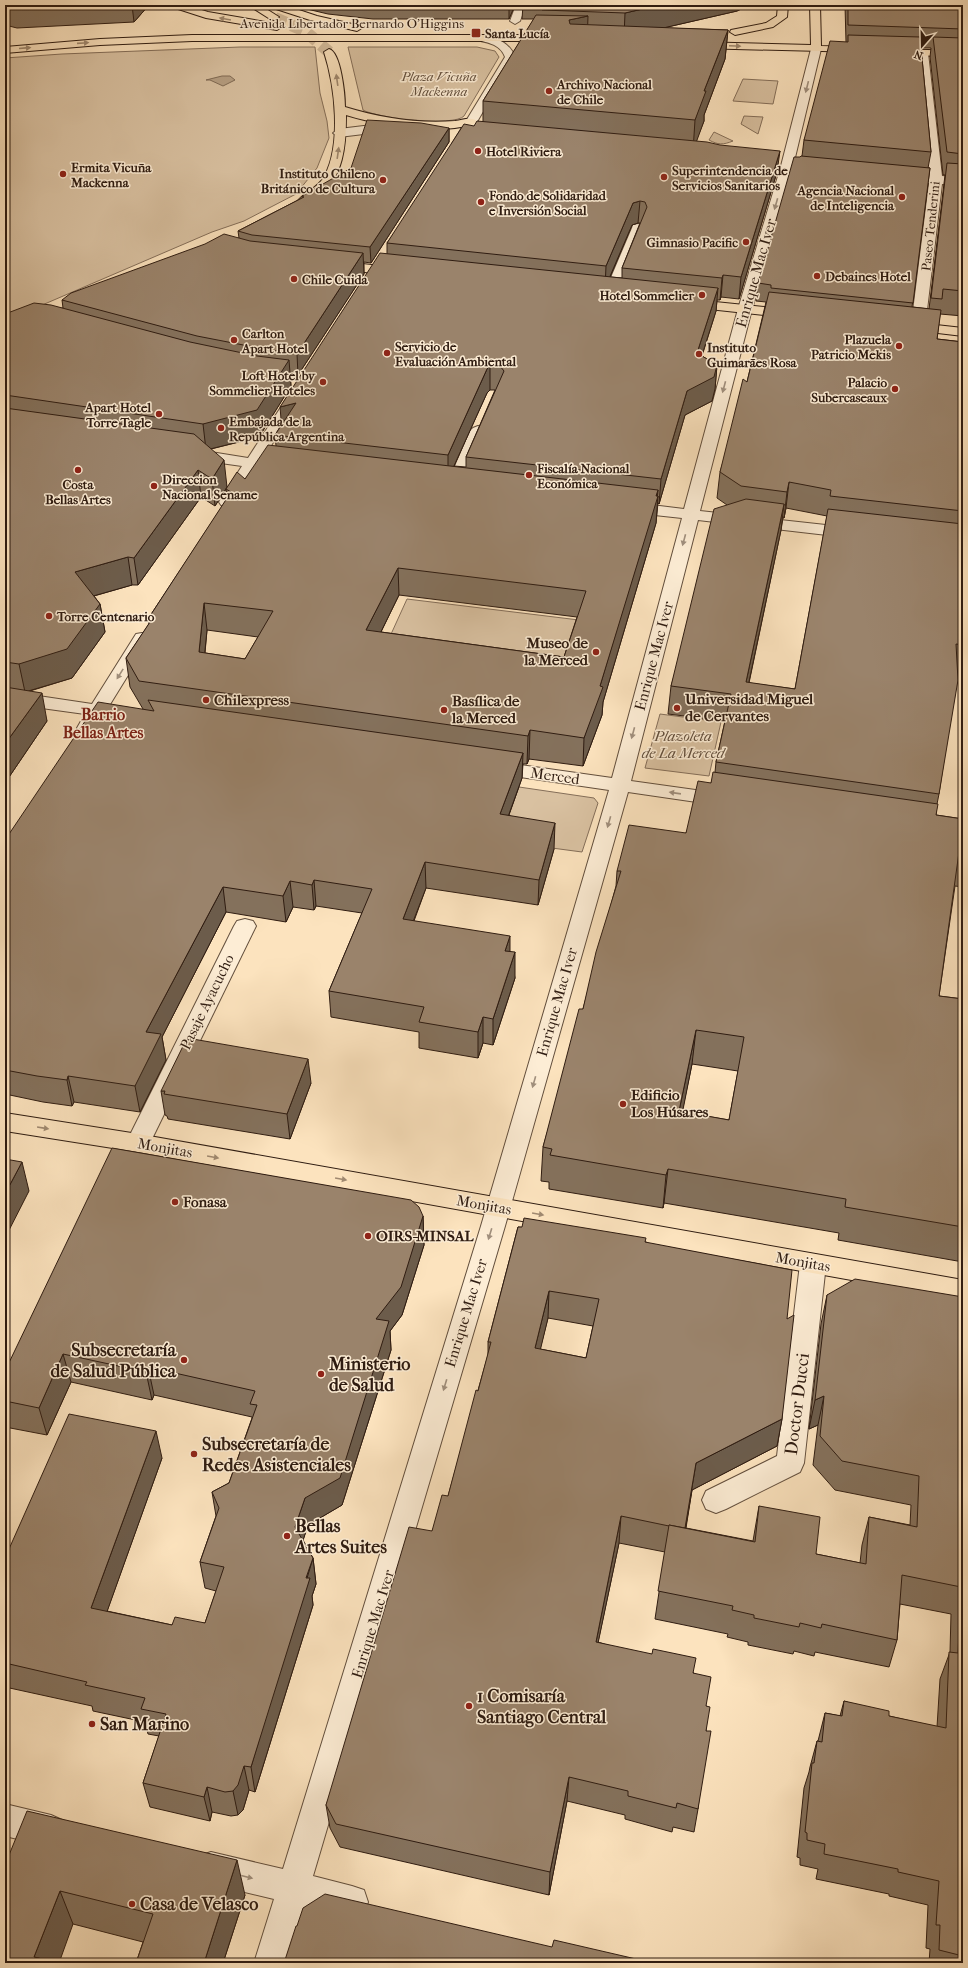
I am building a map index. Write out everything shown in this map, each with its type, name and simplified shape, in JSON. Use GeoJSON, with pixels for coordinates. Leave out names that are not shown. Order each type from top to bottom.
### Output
{"type":"FeatureCollection","features":[{"type":"Feature","properties":{"kind":"main road"},"geometry":{"type":"LineString","coordinates":[[176,5],[206,15],[292,29]]}},
{"type":"Feature","properties":{"kind":"main road"},"geometry":{"type":"LineString","coordinates":[[242,9],[274,17],[254,5]]}},
{"type":"Feature","properties":{"kind":"main road"},"geometry":{"type":"LineString","coordinates":[[274,5],[314,18],[362,29]]}},
{"type":"Feature","properties":{"kind":"main road"},"geometry":{"type":"LineString","coordinates":[[774,33],[731,32],[774,23],[782,17],[783,5]]}},
{"type":"Feature","properties":{"kind":"main road","name":"Enrique Mac Iver"},"geometry":{"type":"LineString","coordinates":[[815,5],[816,49]]}},
{"type":"Feature","properties":{"kind":"main road","name":"Avenida Libertador Bernardo O'Higgins"},"geometry":{"type":"LineString","coordinates":[[5,40],[132,32],[292,29],[556,28]]}},
{"type":"Feature","properties":{"kind":"main road"},"geometry":{"type":"LineString","coordinates":[[803,34],[828,35]]}},
{"type":"Feature","properties":{"kind":"main road","name":"Avenida Libertador Bernardo O'Higgins"},"geometry":{"type":"LineString","coordinates":[[5,50],[100,42],[192,38],[564,38]]}},
{"type":"Feature","properties":{"kind":"main road"},"geometry":{"type":"LineString","coordinates":[[681,44],[869,51]]}},
{"type":"Feature","properties":{"kind":"main road"},"geometry":{"type":"LineString","coordinates":[[884,51],[963,54]]}},
{"type":"Feature","properties":{"kind":"main road"},"geometry":{"type":"LineString","coordinates":[[293,209],[320,190],[330,177],[337,158],[340,133],[338,83],[335,68],[329,52]]}},
{"type":"Feature","properties":{"kind":"main road"},"geometry":{"type":"LineString","coordinates":[[339,109],[376,119],[429,125],[448,126],[472,122]]}},
{"type":"Feature","properties":{"kind":"main road"},"geometry":{"type":"LineString","coordinates":[[322,264],[379,264],[413,273]]}},
{"type":"Feature","properties":{"kind":"main road"},"geometry":{"type":"LineString","coordinates":[[595,293],[627,296]]}},
{"type":"Feature","properties":{"kind":"main road"},"geometry":{"type":"LineString","coordinates":[[674,301],[806,315]]}},
{"type":"Feature","properties":{"kind":"main road"},"geometry":{"type":"LineString","coordinates":[[893,324],[963,332]]}},
{"type":"Feature","properties":{"kind":"main road","name":"Monjitas"},"geometry":{"type":"LineString","coordinates":[[5,1122],[138,1143],[963,1290]]}},
{"type":"Feature","properties":{"kind":"street"},"geometry":{"type":"LineString","coordinates":[[5,24],[14,5]]}},
{"type":"Feature","properties":{"kind":"street"},"geometry":{"type":"LineString","coordinates":[[515,21],[521,5]]}},
{"type":"Feature","properties":{"kind":"street"},"geometry":{"type":"LineString","coordinates":[[451,155],[502,73],[510,57],[508,51],[501,44],[476,37]]}},
{"type":"Feature","properties":{"kind":"street","name":"Enrique Mac Iver"},"geometry":{"type":"LineString","coordinates":[[272,1963],[498,1207],[620,785],[745,309],[787,166],[816,49]]}},
{"type":"Feature","properties":{"kind":"street","name":"Paseo Tenderini"},"geometry":{"type":"LineString","coordinates":[[918,327],[936,180],[923,53]]}},
{"type":"Feature","properties":{"kind":"street"},"geometry":{"type":"LineString","coordinates":[[340,133],[386,129],[479,137]]}},
{"type":"Feature","properties":{"kind":"street"},"geometry":{"type":"LineString","coordinates":[[886,175],[963,182]]}},
{"type":"Feature","properties":{"kind":"street"},"geometry":{"type":"LineString","coordinates":[[611,294],[638,228]]}},
{"type":"Feature","properties":{"kind":"street"},"geometry":{"type":"LineString","coordinates":[[368,282],[379,264]]}},
{"type":"Feature","properties":{"kind":"street"},"geometry":{"type":"LineString","coordinates":[[218,518],[303,382],[288,381]]}},
{"type":"Feature","properties":{"kind":"street"},"geometry":{"type":"LineString","coordinates":[[455,487],[485,415]]}},
{"type":"Feature","properties":{"kind":"street"},"geometry":{"type":"LineString","coordinates":[[175,452],[282,466]]}},
{"type":"Feature","properties":{"kind":"street"},"geometry":{"type":"LineString","coordinates":[[613,505],[871,535]]}},
{"type":"Feature","properties":{"kind":"street"},"geometry":{"type":"LineString","coordinates":[[76,743],[153,622]]}},
{"type":"Feature","properties":{"kind":"street"},"geometry":{"type":"LineString","coordinates":[[5,697],[127,715]]}},
{"type":"Feature","properties":{"kind":"street","name":"Merced"},"geometry":{"type":"LineString","coordinates":[[478,765],[741,802]]}},
{"type":"Feature","properties":{"kind":"street","name":"Pasaje Ayacucho"},"geometry":{"type":"LineString","coordinates":[[138,1143],[245,926]]}},
{"type":"Feature","properties":{"kind":"street","name":"Doctor Ducci"},"geometry":{"type":"LineString","coordinates":[[716,1500],[790,1463],[814,1264]]}},
{"type":"Feature","properties":{"kind":"street"},"geometry":{"type":"LineString","coordinates":[[5,1820],[82,1838]]}},
{"type":"Feature","properties":{"kind":"street"},"geometry":{"type":"LineString","coordinates":[[183,1862],[377,1908]]}},
{"type":"Feature","properties":{"kind":"green space"},"geometry":{"type":"Polygon","coordinates":[[[240,47],[315,47],[320,93],[327,121],[329,138],[317,168],[296,194],[244,221],[212,232],[5,321],[5,58],[62,54],[240,47]]]}},
{"type":"Feature","properties":{"kind":"green space","name":"Plaza Vicuña Mackenna"},"geometry":{"type":"Polygon","coordinates":[[[348,47],[477,47],[495,51],[499,57],[464,116],[446,121],[415,120],[383,116],[363,110],[348,47]]]}},
{"type":"Feature","properties":{"kind":"green space"},"geometry":{"type":"Polygon","coordinates":[[[743,79],[778,81],[773,104],[733,101],[743,79]]]}},
{"type":"Feature","properties":{"kind":"green space"},"geometry":{"type":"Polygon","coordinates":[[[744,116],[763,117],[758,134],[741,124],[744,116]]]}},
{"type":"Feature","properties":{"kind":"green space"},"geometry":{"type":"Polygon","coordinates":[[[714,132],[733,141],[721,144],[712,142],[709,140],[714,132]]]}},
{"type":"Feature","properties":{"kind":"green space"},"geometry":{"type":"Polygon","coordinates":[[[407,599],[579,620],[560,677],[382,654],[407,599]]]}},
{"type":"Feature","properties":{"kind":"green space","name":"Plazoleta de La Merced"},"geometry":{"type":"Polygon","coordinates":[[[660,714],[721,722],[709,776],[645,768],[660,714]]]}},
{"type":"Feature","properties":{"kind":"green space"},"geometry":{"type":"Polygon","coordinates":[[[519,787],[594,798],[598,803],[582,852],[499,841],[519,787]]]}},
{"type":"Feature","properties":{"kind":"shaded area"},"geometry":{"type":"Polygon","coordinates":[[[222,76],[230,76],[235,80],[223,86],[210,80],[206,80],[222,76]]]}},
{"type":"Feature","properties":{"kind":"building"},"geometry":{"type":"Polygon","coordinates":[[[545,5],[660,5],[625,13],[542,10],[545,5]]]}},
{"type":"Feature","properties":{"kind":"building"},"geometry":{"type":"Polygon","coordinates":[[[848,5],[963,5],[963,29],[848,25],[848,5]]]}},
{"type":"Feature","properties":{"kind":"building"},"geometry":{"type":"Polygon","coordinates":[[[536,15],[588,16],[569,20],[570,24],[728,30],[704,91],[706,91],[695,120],[483,101],[536,15]]]}},
{"type":"Feature","properties":{"kind":"building"},"geometry":{"type":"Polygon","coordinates":[[[848,35],[920,37],[931,152],[804,140],[830,41],[848,42],[848,35]]]}},
{"type":"Feature","properties":{"kind":"building"},"geometry":{"type":"Polygon","coordinates":[[[933,37],[963,38],[963,154],[947,152],[933,37]]]}},
{"type":"Feature","properties":{"kind":"building"},"geometry":{"type":"Polygon","coordinates":[[[367,120],[421,123],[449,128],[370,247],[252,235],[238,231],[304,197],[302,196],[351,168],[367,120]]]}},
{"type":"Feature","properties":{"kind":"building"},"geometry":{"type":"Polygon","coordinates":[[[477,121],[707,142],[720,145],[780,151],[741,277],[723,275],[722,278],[622,268],[647,207],[645,202],[640,201],[633,203],[606,266],[387,243],[464,124],[474,126],[477,121]]]}},
{"type":"Feature","properties":{"kind":"building"},"geometry":{"type":"Polygon","coordinates":[[[801,156],[930,168],[913,303],[771,288],[771,285],[758,283],[794,157],[801,156]]]}},
{"type":"Feature","properties":{"kind":"building"},"geometry":{"type":"Polygon","coordinates":[[[947,163],[963,164],[963,291],[943,289],[942,299],[931,298],[947,163]]]}},
{"type":"Feature","properties":{"kind":"building"},"geometry":{"type":"Polygon","coordinates":[[[224,234],[250,241],[363,253],[297,354],[197,336],[62,300],[71,293],[205,244],[224,234]]]}},
{"type":"Feature","properties":{"kind":"building"},"geometry":{"type":"Polygon","coordinates":[[[380,253],[718,288],[697,353],[717,365],[714,377],[687,391],[661,479],[466,457],[504,371],[500,366],[490,366],[487,369],[448,455],[275,435],[296,403],[280,407],[380,253]]]}},
{"type":"Feature","properties":{"kind":"building"},"geometry":{"type":"Polygon","coordinates":[[[769,292],[941,310],[937,339],[963,342],[963,511],[830,496],[831,490],[789,482],[787,492],[741,486],[720,472],[743,379],[747,382],[769,292]]]}},
{"type":"Feature","properties":{"kind":"building"},"geometry":{"type":"Polygon","coordinates":[[[34,303],[51,305],[190,342],[257,356],[289,360],[257,410],[203,424],[5,395],[5,314],[34,303]]]}},
{"type":"Feature","properties":{"kind":"building"},"geometry":{"type":"Polygon","coordinates":[[[5,408],[194,434],[224,460],[212,479],[198,470],[134,558],[128,557],[75,572],[100,604],[67,649],[19,664],[5,662],[5,408]]]}},
{"type":"Feature","properties":{"kind":"building"},"geometry":{"type":"Polygon","coordinates":[[[268,445],[658,490],[656,496],[658,496],[600,686],[603,687],[584,738],[530,730],[528,736],[139,681],[126,658],[152,619],[148,619],[231,492],[226,489],[237,472],[245,479],[268,445]],[[398,568],[366,630],[564,657],[586,591],[398,568]],[[204,603],[199,652],[245,659],[273,611],[204,603]]]}},
{"type":"Feature","properties":{"kind":"building"},"geometry":{"type":"Polygon","coordinates":[[[746,499],[784,504],[746,682],[795,689],[828,509],[963,524],[963,645],[956,644],[958,680],[939,794],[716,762],[731,694],[671,686],[714,509],[746,499]]]}},
{"type":"Feature","properties":{"kind":"building"},"geometry":{"type":"Polygon","coordinates":[[[5,687],[42,693],[5,744],[5,687]]]}},
{"type":"Feature","properties":{"kind":"building"},"geometry":{"type":"Polygon","coordinates":[[[148,700],[523,753],[500,814],[555,823],[539,880],[425,862],[403,919],[510,936],[505,951],[515,952],[493,1019],[483,1017],[478,1032],[419,1022],[424,1007],[329,991],[372,889],[314,880],[312,885],[290,881],[283,896],[223,887],[146,1032],[161,1034],[135,1086],[68,1076],[67,1080],[5,1070],[5,840],[98,702],[154,711],[148,700]]]}},
{"type":"Feature","properties":{"kind":"building"},"geometry":{"type":"Polygon","coordinates":[[[713,772],[938,804],[936,815],[963,819],[963,853],[959,852],[939,996],[963,999],[963,1227],[845,1207],[846,1199],[668,1169],[666,1175],[550,1155],[552,1149],[543,1147],[579,1009],[583,1009],[596,952],[621,871],[617,871],[629,825],[686,833],[698,781],[711,783],[713,772]],[[696,1030],[679,1111],[729,1120],[744,1037],[696,1030]]]}},
{"type":"Feature","properties":{"kind":"building"},"geometry":{"type":"Polygon","coordinates":[[[187,1038],[308,1059],[287,1114],[164,1094],[165,1091],[161,1091],[187,1038]]]}},
{"type":"Feature","properties":{"kind":"building"},"geometry":{"type":"Polygon","coordinates":[[[112,1148],[411,1200],[419,1207],[423,1216],[401,1287],[376,1319],[389,1321],[340,1478],[305,1498],[295,1527],[313,1558],[306,1578],[310,1578],[251,1767],[244,1766],[238,1785],[233,1791],[225,1792],[207,1787],[204,1797],[143,1783],[166,1714],[141,1709],[145,1698],[85,1685],[87,1682],[5,1663],[5,1558],[69,1414],[156,1431],[91,1608],[172,1625],[175,1617],[205,1623],[224,1567],[200,1562],[219,1508],[212,1492],[229,1483],[257,1405],[250,1404],[255,1391],[148,1367],[146,1372],[63,1354],[39,1408],[5,1401],[5,1371],[112,1148]]]}},
{"type":"Feature","properties":{"kind":"building"},"geometry":{"type":"Polygon","coordinates":[[[5,1159],[22,1162],[5,1194],[5,1159]]]}},
{"type":"Feature","properties":{"kind":"building"},"geometry":{"type":"Polygon","coordinates":[[[524,1218],[646,1238],[645,1242],[792,1270],[787,1319],[794,1315],[782,1419],[696,1463],[685,1528],[621,1516],[596,1642],[652,1654],[653,1649],[696,1658],[693,1673],[711,1677],[706,1706],[710,1707],[706,1731],[711,1731],[698,1809],[677,1803],[676,1808],[628,1796],[628,1791],[569,1777],[550,1872],[336,1824],[326,1805],[409,1527],[432,1531],[442,1495],[448,1496],[476,1390],[478,1391],[491,1342],[488,1342],[518,1227],[522,1227],[524,1218]],[[549,1291],[535,1348],[586,1358],[599,1299],[549,1291]]]}},
{"type":"Feature","properties":{"kind":"building"},"geometry":{"type":"Polygon","coordinates":[[[855,1279],[963,1297],[963,1956],[939,1950],[940,1925],[936,1925],[939,1881],[898,1872],[898,1869],[824,1854],[825,1844],[807,1840],[807,1833],[805,1832],[812,1763],[814,1763],[817,1741],[822,1742],[825,1713],[842,1716],[844,1701],[889,1711],[889,1716],[946,1728],[949,1652],[958,1653],[961,1587],[902,1575],[897,1640],[822,1624],[821,1628],[800,1623],[799,1627],[754,1618],[754,1615],[732,1610],[733,1606],[658,1591],[669,1525],[755,1542],[759,1506],[820,1517],[816,1554],[866,1564],[869,1517],[917,1527],[919,1476],[842,1461],[820,1436],[824,1396],[815,1400],[827,1295],[855,1279]]]}},
{"type":"Feature","properties":{"kind":"building"},"geometry":{"type":"Polygon","coordinates":[[[27,1811],[237,1860],[204,1963],[136,1963],[153,1914],[60,1891],[34,1957],[59,1963],[5,1963],[5,1860],[7,1860],[27,1811]]]}},
{"type":"Feature","properties":{"kind":"building"},"geometry":{"type":"Polygon","coordinates":[[[325,1894],[552,1947],[554,1940],[649,1963],[284,1963],[303,1908],[325,1894]]]}},
{"type":"Feature","properties":{"kind":"tunnel"},"geometry":{"type":"LineString","coordinates":[[275,18],[305,31],[329,52]]}},
{"type":"Feature","properties":{"kind":"place","name":"Santa Lucía"},"geometry":{"type":"Point","coordinates":[476,33]}},
{"type":"Feature","properties":{"kind":"place","name":"Archivo Nacional de Chile"},"geometry":{"type":"Point","coordinates":[549,91]}},
{"type":"Feature","properties":{"kind":"place","name":"Hotel Riviera"},"geometry":{"type":"Point","coordinates":[478,151]}},
{"type":"Feature","properties":{"kind":"place","name":"Ermita Vicuña Mackenna"},"geometry":{"type":"Point","coordinates":[63,174]}},
{"type":"Feature","properties":{"kind":"place","name":"Superintendencia de Servicios Sanitarios"},"geometry":{"type":"Point","coordinates":[664,177]}},
{"type":"Feature","properties":{"kind":"place","name":"Instituto Chileno Británico de Cultura"},"geometry":{"type":"Point","coordinates":[383,180]}},
{"type":"Feature","properties":{"kind":"place","name":"Agencia Nacional de Inteligencia"},"geometry":{"type":"Point","coordinates":[902,197]}},
{"type":"Feature","properties":{"kind":"place","name":"Fondo de Solidaridad e Inversión Social"},"geometry":{"type":"Point","coordinates":[481,202]}},
{"type":"Feature","properties":{"kind":"place","name":"Gimnasio Pacific"},"geometry":{"type":"Point","coordinates":[746,242]}},
{"type":"Feature","properties":{"kind":"place","name":"Debaines Hotel"},"geometry":{"type":"Point","coordinates":[817,276]}},
{"type":"Feature","properties":{"kind":"place","name":"Chile Cuida"},"geometry":{"type":"Point","coordinates":[294,279]}},
{"type":"Feature","properties":{"kind":"place","name":"Hotel Sommelier"},"geometry":{"type":"Point","coordinates":[702,295]}},
{"type":"Feature","properties":{"kind":"place","name":"Carlton Apart Hotel"},"geometry":{"type":"Point","coordinates":[234,340]}},
{"type":"Feature","properties":{"kind":"place","name":"Plazuela Patricio Mekis"},"geometry":{"type":"Point","coordinates":[899,346]}},
{"type":"Feature","properties":{"kind":"place","name":"Servicio de Evaluación Ambiental"},"geometry":{"type":"Point","coordinates":[387,353]}},
{"type":"Feature","properties":{"kind":"place","name":"Instituto Guimarães Rosa"},"geometry":{"type":"Point","coordinates":[699,354]}},
{"type":"Feature","properties":{"kind":"place","name":"Loft Hotel by Sommelier Hoteles"},"geometry":{"type":"Point","coordinates":[323,382]}},
{"type":"Feature","properties":{"kind":"place","name":"Palacio Subercaseaux"},"geometry":{"type":"Point","coordinates":[895,389]}},
{"type":"Feature","properties":{"kind":"place","name":"Apart Hotel Torre Tagle"},"geometry":{"type":"Point","coordinates":[159,414]}},
{"type":"Feature","properties":{"kind":"place","name":"Embajada de la República Argentina"},"geometry":{"type":"Point","coordinates":[221,428]}},
{"type":"Feature","properties":{"kind":"place","name":"Costa Bellas Artes"},"geometry":{"type":"Point","coordinates":[78,470]}},
{"type":"Feature","properties":{"kind":"place","name":"Fiscalía Nacional Económica"},"geometry":{"type":"Point","coordinates":[529,475]}},
{"type":"Feature","properties":{"kind":"place","name":"Direccion Nacional Sename"},"geometry":{"type":"Point","coordinates":[154,486]}},
{"type":"Feature","properties":{"kind":"place","name":"Torre Centenario"},"geometry":{"type":"Point","coordinates":[49,616]}},
{"type":"Feature","properties":{"kind":"place","name":"Museo de la Merced"},"geometry":{"type":"Point","coordinates":[596,652]}},
{"type":"Feature","properties":{"kind":"place","name":"Chilexpress"},"geometry":{"type":"Point","coordinates":[206,700]}},
{"type":"Feature","properties":{"kind":"place","name":"Universidad Miguel de Cervantes"},"geometry":{"type":"Point","coordinates":[677,708]}},
{"type":"Feature","properties":{"kind":"place","name":"Basílica de la Merced"},"geometry":{"type":"Point","coordinates":[444,710]}},
{"type":"Feature","properties":{"kind":"place","name":"Edificio Los Húsares"},"geometry":{"type":"Point","coordinates":[623,1104]}},
{"type":"Feature","properties":{"kind":"place","name":"Fonasa"},"geometry":{"type":"Point","coordinates":[175,1202]}},
{"type":"Feature","properties":{"kind":"place","name":"OIRS-MINSAL"},"geometry":{"type":"Point","coordinates":[368,1236]}},
{"type":"Feature","properties":{"kind":"place","name":"Subsecretaría de Salud Pública"},"geometry":{"type":"Point","coordinates":[184,1360]}},
{"type":"Feature","properties":{"kind":"place","name":"Ministerio de Salud"},"geometry":{"type":"Point","coordinates":[321,1374]}},
{"type":"Feature","properties":{"kind":"place","name":"Subsecretaría de Redes Asistenciales"},"geometry":{"type":"Point","coordinates":[194,1454]}},
{"type":"Feature","properties":{"kind":"place","name":"Bellas Artes Suites"},"geometry":{"type":"Point","coordinates":[287,1536]}},
{"type":"Feature","properties":{"kind":"place","name":"1 Comisaría Santiago Central"},"geometry":{"type":"Point","coordinates":[469,1706]}},
{"type":"Feature","properties":{"kind":"place","name":"San Marino"},"geometry":{"type":"Point","coordinates":[92,1724]}},
{"type":"Feature","properties":{"kind":"place","name":"Casa de Velasco"},"geometry":{"type":"Point","coordinates":[132,1904]}},
{"type":"Feature","properties":{"kind":"district","name":"Barrio Bellas Artes"},"geometry":{"type":"Point","coordinates":[103,723]}}]}
